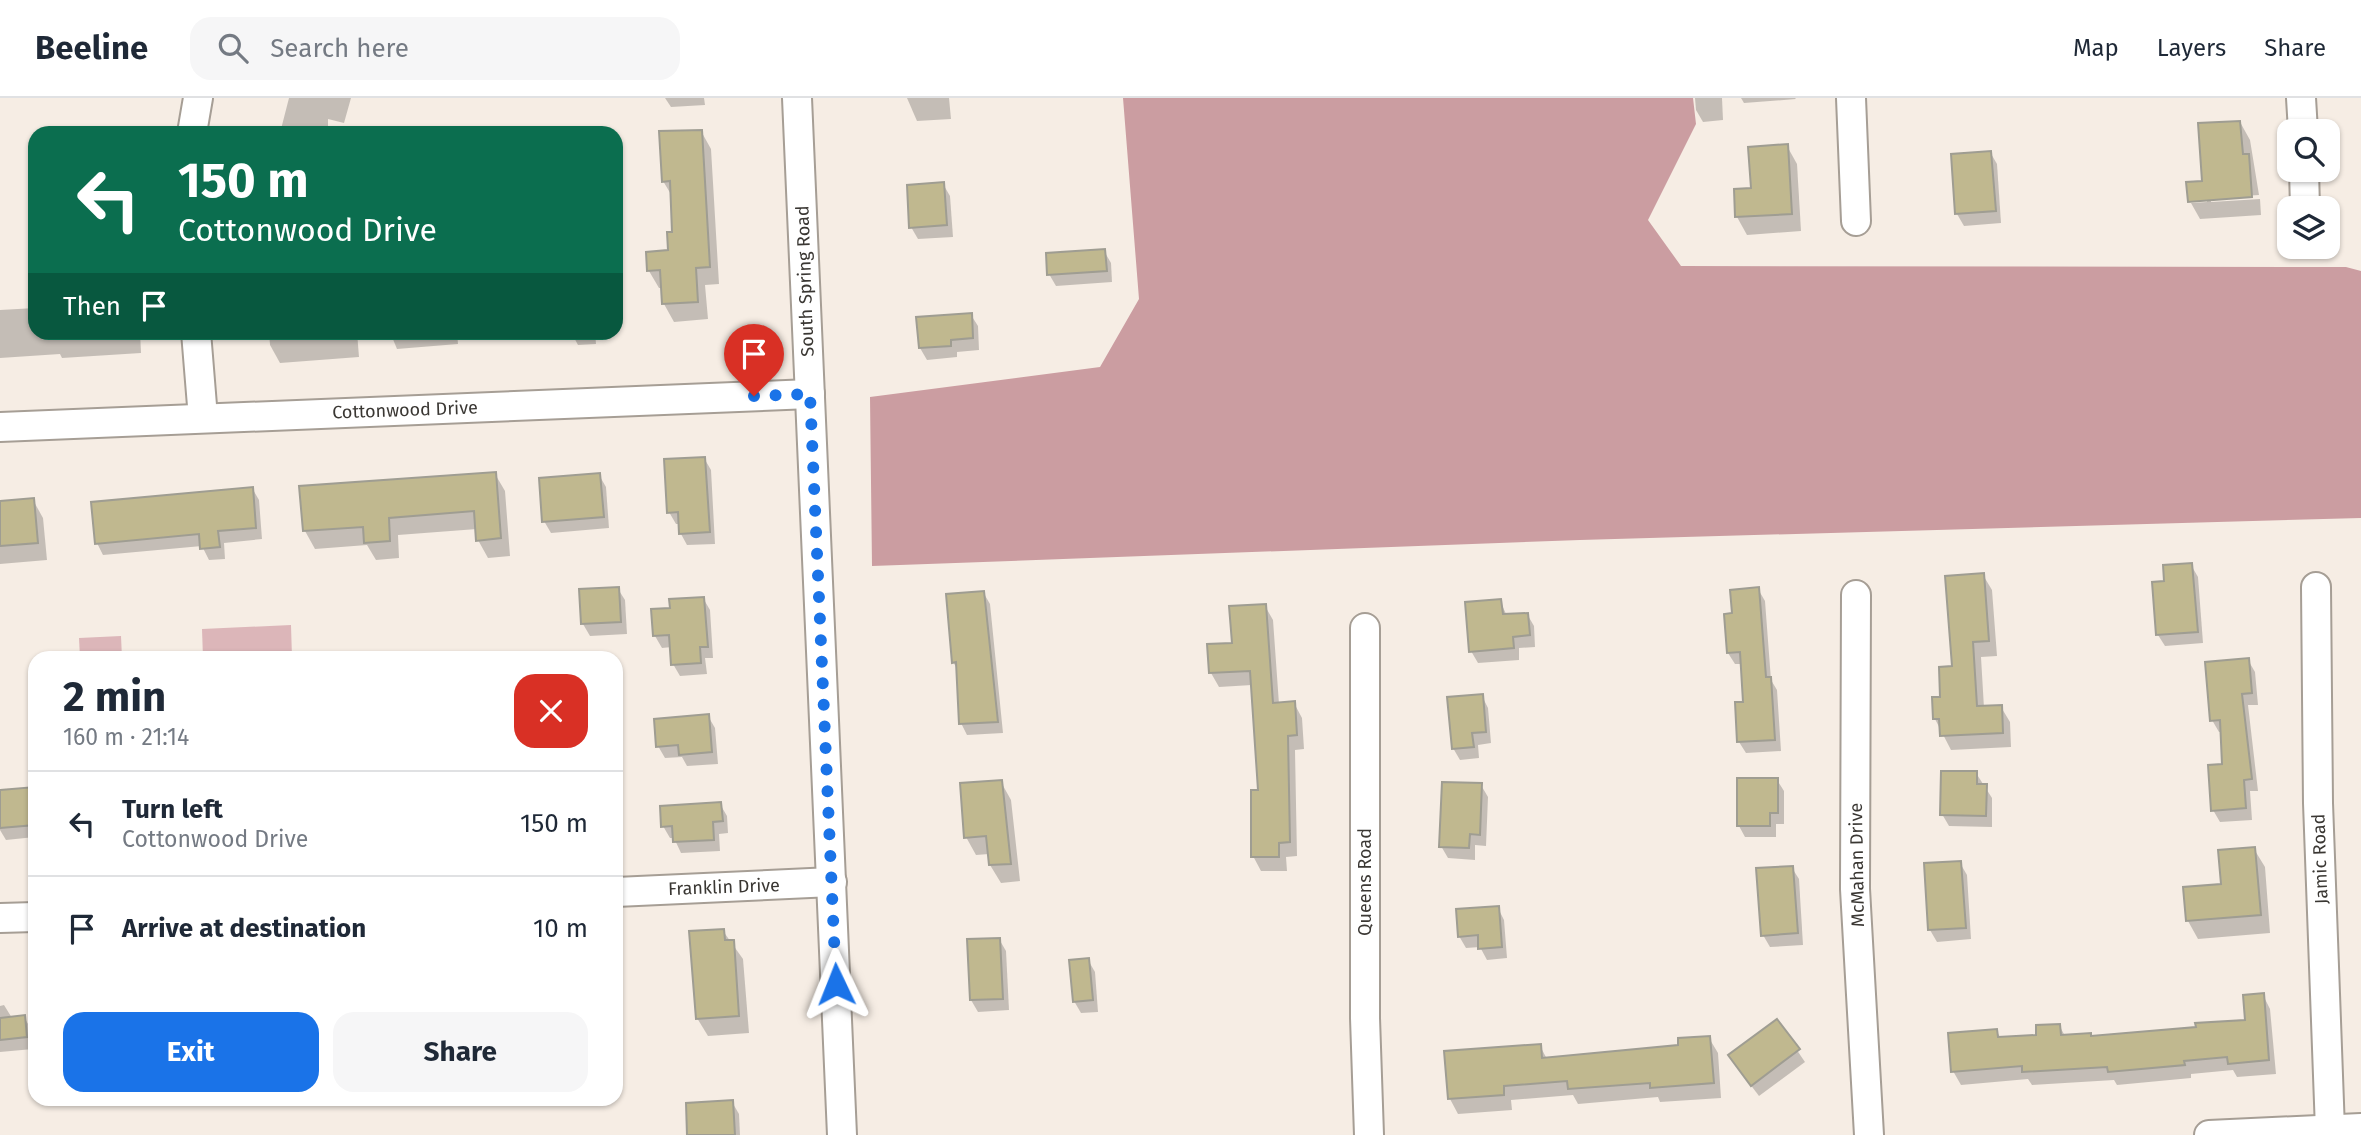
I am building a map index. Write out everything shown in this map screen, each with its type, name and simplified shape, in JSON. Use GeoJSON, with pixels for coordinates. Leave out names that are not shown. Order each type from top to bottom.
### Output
{"type":"FeatureCollection","features":[{"type":"Feature","properties":{"kind":"street"},"geometry":{"type":"LineString","coordinates":[[193,126],[198,98]]}},
{"type":"Feature","properties":{"kind":"street","name":"South Spring Road"},"geometry":{"type":"LineString","coordinates":[[797,98],[842,1135]]}},
{"type":"Feature","properties":{"kind":"street"},"geometry":{"type":"LineString","coordinates":[[1851,98],[1856,222]]}},
{"type":"Feature","properties":{"kind":"street"},"geometry":{"type":"LineString","coordinates":[[2301,98],[2302,119]]}},
{"type":"Feature","properties":{"kind":"street"},"geometry":{"type":"LineString","coordinates":[[198,340],[203,418]]}},
{"type":"Feature","properties":{"kind":"street","name":"Cottonwood Drive"},"geometry":{"type":"LineString","coordinates":[[0,426],[810,394]]}},
{"type":"Feature","properties":{"kind":"street","name":"Jamic Road"},"geometry":{"type":"LineString","coordinates":[[2316,587],[2318,803],[2330,1130]]}},
{"type":"Feature","properties":{"kind":"street","name":"McMahan Drive"},"geometry":{"type":"LineString","coordinates":[[1856,595],[1855,889],[1869,1135]]}},
{"type":"Feature","properties":{"kind":"street","name":"Queens Road"},"geometry":{"type":"LineString","coordinates":[[1365,628],[1365,1018],[1369,1135]]}},
{"type":"Feature","properties":{"kind":"street","name":"Franklin Drive"},"geometry":{"type":"LineString","coordinates":[[623,892],[832,883]]}},
{"type":"Feature","properties":{"kind":"street"},"geometry":{"type":"LineString","coordinates":[[0,918],[28,917]]}},
{"type":"Feature","properties":{"kind":"street"},"geometry":{"type":"LineString","coordinates":[[2210,1135],[2361,1128]]}},
{"type":"Feature","properties":{"kind":"shaded area"},"geometry":{"type":"Polygon","coordinates":[[[1123,98],[1693,98],[1696,124],[1648,220],[1681,266],[2346,267],[2361,271],[2361,518],[1580,540],[872,566],[870,397],[1100,367],[1139,299],[1123,98]]]}},
{"type":"Feature","properties":{"kind":"shaded area"},"geometry":{"type":"Polygon","coordinates":[[[291,625],[292,651],[203,651],[202,629],[291,625]]]}},
{"type":"Feature","properties":{"kind":"shaded area"},"geometry":{"type":"Polygon","coordinates":[[[121,636],[122,651],[80,651],[79,638],[121,636]]]}},
{"type":"Feature","properties":{"kind":"building"},"geometry":{"type":"Polygon","coordinates":[[[2240,121],[2243,154],[2249,154],[2252,197],[2188,202],[2186,182],[2202,181],[2198,123],[2240,121]]]}},
{"type":"Feature","properties":{"kind":"building"},"geometry":{"type":"Polygon","coordinates":[[[702,130],[710,267],[696,268],[698,302],[662,304],[660,270],[647,271],[646,252],[668,250],[667,232],[672,232],[670,181],[662,182],[659,131],[702,130]]]}},
{"type":"Feature","properties":{"kind":"building"},"geometry":{"type":"Polygon","coordinates":[[[1788,144],[1792,214],[1735,217],[1734,189],[1751,188],[1748,147],[1788,144]]]}},
{"type":"Feature","properties":{"kind":"building"},"geometry":{"type":"Polygon","coordinates":[[[1991,151],[1996,211],[1955,214],[1951,154],[1991,151]]]}},
{"type":"Feature","properties":{"kind":"building"},"geometry":{"type":"Polygon","coordinates":[[[944,182],[947,225],[909,228],[907,185],[944,182]]]}},
{"type":"Feature","properties":{"kind":"building"},"geometry":{"type":"Polygon","coordinates":[[[1105,249],[1107,271],[1047,275],[1046,253],[1105,249]]]}},
{"type":"Feature","properties":{"kind":"building"},"geometry":{"type":"Polygon","coordinates":[[[972,313],[973,338],[951,340],[951,346],[919,348],[916,317],[972,313]]]}},
{"type":"Feature","properties":{"kind":"building"},"geometry":{"type":"Polygon","coordinates":[[[705,457],[710,532],[679,534],[678,512],[667,513],[664,459],[705,457]]]}},
{"type":"Feature","properties":{"kind":"building"},"geometry":{"type":"Polygon","coordinates":[[[496,472],[501,538],[476,541],[474,511],[389,518],[390,541],[364,543],[363,527],[303,531],[299,486],[496,472]]]}},
{"type":"Feature","properties":{"kind":"building"},"geometry":{"type":"Polygon","coordinates":[[[600,473],[604,517],[542,522],[539,478],[600,473]]]}},
{"type":"Feature","properties":{"kind":"building"},"geometry":{"type":"Polygon","coordinates":[[[253,487],[256,528],[218,531],[220,547],[200,549],[199,534],[95,544],[91,502],[253,487]]]}},
{"type":"Feature","properties":{"kind":"building"},"geometry":{"type":"Polygon","coordinates":[[[34,498],[38,543],[0,546],[0,501],[34,498]]]}},
{"type":"Feature","properties":{"kind":"building"},"geometry":{"type":"Polygon","coordinates":[[[2192,563],[2198,632],[2156,635],[2152,582],[2164,581],[2163,565],[2192,563]]]}},
{"type":"Feature","properties":{"kind":"building"},"geometry":{"type":"Polygon","coordinates":[[[1984,573],[1989,641],[1973,642],[1977,706],[2002,705],[2003,733],[1940,736],[1939,719],[1933,719],[1932,697],[1940,697],[1939,667],[1952,666],[1945,576],[1984,573]]]}},
{"type":"Feature","properties":{"kind":"building"},"geometry":{"type":"Polygon","coordinates":[[[619,587],[621,622],[581,624],[579,589],[619,587]]]}},
{"type":"Feature","properties":{"kind":"building"},"geometry":{"type":"Polygon","coordinates":[[[1759,587],[1766,677],[1771,677],[1775,740],[1737,742],[1735,702],[1743,702],[1740,652],[1727,653],[1724,614],[1732,613],[1730,590],[1759,587]]]}},
{"type":"Feature","properties":{"kind":"building"},"geometry":{"type":"Polygon","coordinates":[[[984,591],[998,722],[959,724],[956,662],[952,663],[946,594],[984,591]]]}},
{"type":"Feature","properties":{"kind":"building"},"geometry":{"type":"Polygon","coordinates":[[[704,597],[708,647],[700,647],[701,663],[671,665],[669,635],[653,636],[651,609],[670,608],[669,599],[704,597]]]}},
{"type":"Feature","properties":{"kind":"building"},"geometry":{"type":"Polygon","coordinates":[[[1501,599],[1503,614],[1528,613],[1530,635],[1513,637],[1514,648],[1469,652],[1465,602],[1501,599]]]}},
{"type":"Feature","properties":{"kind":"building"},"geometry":{"type":"Polygon","coordinates":[[[1266,604],[1273,703],[1295,701],[1297,735],[1288,736],[1290,842],[1279,843],[1279,857],[1251,857],[1251,790],[1258,790],[1250,671],[1209,673],[1207,644],[1232,643],[1229,606],[1266,604]]]}},
{"type":"Feature","properties":{"kind":"building"},"geometry":{"type":"Polygon","coordinates":[[[2249,658],[2252,693],[2242,694],[2252,779],[2244,780],[2246,808],[2211,811],[2208,765],[2222,764],[2220,720],[2210,721],[2205,662],[2249,658]]]}},
{"type":"Feature","properties":{"kind":"building"},"geometry":{"type":"Polygon","coordinates":[[[1483,694],[1486,732],[1472,733],[1474,747],[1452,749],[1447,697],[1483,694]]]}},
{"type":"Feature","properties":{"kind":"building"},"geometry":{"type":"Polygon","coordinates":[[[709,714],[712,752],[679,755],[678,745],[656,747],[654,719],[709,714]]]}},
{"type":"Feature","properties":{"kind":"building"},"geometry":{"type":"Polygon","coordinates":[[[1941,771],[1977,771],[1977,784],[1987,784],[1986,816],[1940,815],[1941,771]]]}},
{"type":"Feature","properties":{"kind":"building"},"geometry":{"type":"Polygon","coordinates":[[[1737,778],[1778,778],[1778,813],[1770,813],[1770,826],[1737,826],[1737,778]]]}},
{"type":"Feature","properties":{"kind":"building"},"geometry":{"type":"Polygon","coordinates":[[[1002,780],[1011,864],[989,865],[986,836],[964,838],[960,783],[1002,780]]]}},
{"type":"Feature","properties":{"kind":"building"},"geometry":{"type":"Polygon","coordinates":[[[1442,782],[1482,783],[1480,835],[1470,834],[1469,848],[1439,847],[1442,782]]]}},
{"type":"Feature","properties":{"kind":"building"},"geometry":{"type":"Polygon","coordinates":[[[28,788],[28,826],[0,828],[0,790],[28,788]]]}},
{"type":"Feature","properties":{"kind":"building"},"geometry":{"type":"Polygon","coordinates":[[[721,802],[723,821],[713,822],[714,840],[673,842],[672,826],[661,827],[660,806],[721,802]]]}},
{"type":"Feature","properties":{"kind":"building"},"geometry":{"type":"Polygon","coordinates":[[[2255,847],[2261,915],[2186,921],[2183,887],[2221,884],[2218,850],[2255,847]]]}},
{"type":"Feature","properties":{"kind":"building"},"geometry":{"type":"Polygon","coordinates":[[[1961,861],[1966,928],[1928,930],[1924,863],[1961,861]]]}},
{"type":"Feature","properties":{"kind":"building"},"geometry":{"type":"Polygon","coordinates":[[[1793,866],[1798,933],[1761,936],[1756,868],[1793,866]]]}},
{"type":"Feature","properties":{"kind":"building"},"geometry":{"type":"Polygon","coordinates":[[[1499,906],[1502,947],[1478,949],[1478,935],[1458,937],[1456,909],[1499,906]]]}},
{"type":"Feature","properties":{"kind":"building"},"geometry":{"type":"Polygon","coordinates":[[[724,929],[725,940],[734,940],[739,1016],[696,1019],[689,931],[724,929]]]}},
{"type":"Feature","properties":{"kind":"building"},"geometry":{"type":"Polygon","coordinates":[[[1000,938],[1003,999],[970,1000],[967,939],[1000,938]]]}},
{"type":"Feature","properties":{"kind":"building"},"geometry":{"type":"Polygon","coordinates":[[[1089,958],[1093,1000],[1073,1002],[1069,960],[1089,958]]]}},
{"type":"Feature","properties":{"kind":"building"},"geometry":{"type":"Polygon","coordinates":[[[2264,993],[2269,1060],[2228,1064],[2227,1057],[2184,1061],[2185,1065],[2108,1072],[2107,1067],[2022,1072],[2022,1066],[1951,1072],[1948,1033],[1997,1029],[1998,1037],[2036,1035],[2036,1025],[2060,1024],[2061,1035],[2091,1033],[2091,1036],[2196,1027],[2195,1023],[2245,1020],[2243,995],[2264,993]]]}},
{"type":"Feature","properties":{"kind":"building"},"geometry":{"type":"Polygon","coordinates":[[[25,1015],[27,1037],[0,1040],[0,1018],[25,1015]]]}},
{"type":"Feature","properties":{"kind":"building"},"geometry":{"type":"Polygon","coordinates":[[[1777,1019],[1800,1049],[1751,1086],[1728,1055],[1777,1019]]]}},
{"type":"Feature","properties":{"kind":"building"},"geometry":{"type":"Polygon","coordinates":[[[1710,1036],[1714,1083],[1650,1088],[1650,1083],[1568,1089],[1567,1081],[1504,1086],[1504,1095],[1448,1099],[1444,1051],[1541,1044],[1542,1058],[1678,1045],[1678,1038],[1710,1036]]]}},
{"type":"Feature","properties":{"kind":"building"},"geometry":{"type":"Polygon","coordinates":[[[733,1100],[735,1135],[687,1135],[686,1103],[733,1100]]]}},
{"type":"Feature","properties":{"kind":"route"},"geometry":{"type":"LineString","coordinates":[[754,396],[810,394],[836,984]]}}]}
